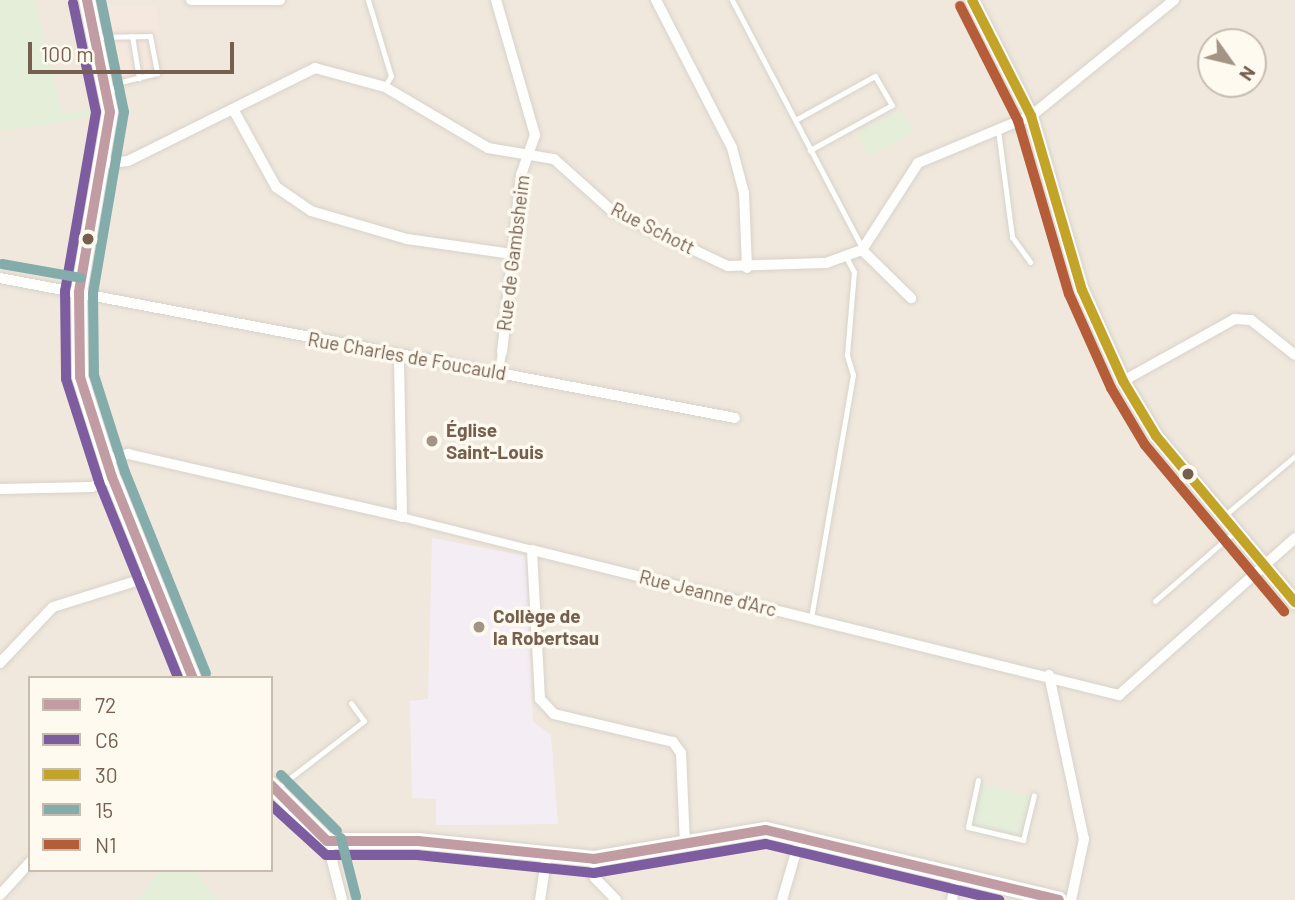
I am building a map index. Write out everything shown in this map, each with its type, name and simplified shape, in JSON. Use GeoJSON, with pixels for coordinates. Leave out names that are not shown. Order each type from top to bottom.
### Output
{"type":"FeatureCollection","features":[{"type":"Feature","properties":{"kind":"main road"},"geometry":{"type":"LineString","coordinates":[[87,0],[107,96],[103,164],[79,292],[80,376],[112,477],[192,676]]}},
{"type":"Feature","properties":{"kind":"main road"},"geometry":{"type":"LineString","coordinates":[[273,787],[327,841],[418,841],[594,859],[766,830],[800,835],[1059,900]]}},
{"type":"Feature","properties":{"kind":"street"},"geometry":{"type":"LineString","coordinates":[[87,0],[93,0]]}},
{"type":"Feature","properties":{"kind":"street"},"geometry":{"type":"LineString","coordinates":[[191,0],[280,0]]}},
{"type":"Feature","properties":{"kind":"street","name":"Rue de Gambsheim"},"geometry":{"type":"LineString","coordinates":[[496,0],[535,135],[521,175],[502,352]]}},
{"type":"Feature","properties":{"kind":"street"},"geometry":{"type":"LineString","coordinates":[[656,0],[732,148],[744,194],[747,268]]}},
{"type":"Feature","properties":{"kind":"street"},"geometry":{"type":"LineString","coordinates":[[972,0],[1031,116],[1082,290],[1123,381],[1156,436],[1295,602]]}},
{"type":"Feature","properties":{"kind":"street","name":"Rue Schott"},"geometry":{"type":"LineString","coordinates":[[103,164],[128,161],[315,68],[384,87],[488,148],[554,159],[612,211],[718,261],[747,268],[847,259],[862,250],[918,163],[1031,116],[1174,0]]}},
{"type":"Feature","properties":{"kind":"street"},"geometry":{"type":"LineString","coordinates":[[233,109],[276,187],[311,211],[407,239],[512,254]]}},
{"type":"Feature","properties":{"kind":"street"},"geometry":{"type":"LineString","coordinates":[[862,250],[911,298]]}},
{"type":"Feature","properties":{"kind":"street","name":"Rue Charles de Foucauld"},"geometry":{"type":"LineString","coordinates":[[0,278],[399,358],[499,373],[735,418]]}},
{"type":"Feature","properties":{"kind":"street"},"geometry":{"type":"LineString","coordinates":[[1123,381],[1235,319],[1251,320],[1295,355]]}},
{"type":"Feature","properties":{"kind":"street"},"geometry":{"type":"LineString","coordinates":[[499,373],[502,352]]}},
{"type":"Feature","properties":{"kind":"street"},"geometry":{"type":"LineString","coordinates":[[399,358],[402,517]]}},
{"type":"Feature","properties":{"kind":"street","name":"Rue Jeanne d'Arc"},"geometry":{"type":"LineString","coordinates":[[106,459],[128,454],[402,517],[1128,693],[1266,569]]}},
{"type":"Feature","properties":{"kind":"street"},"geometry":{"type":"LineString","coordinates":[[0,489],[92,487],[112,477]]}},
{"type":"Feature","properties":{"kind":"street"},"geometry":{"type":"LineString","coordinates":[[1266,569],[1295,538]]}},
{"type":"Feature","properties":{"kind":"street"},"geometry":{"type":"LineString","coordinates":[[532,550],[540,699],[546,710],[564,716],[673,742],[681,753],[685,845]]}},
{"type":"Feature","properties":{"kind":"street"},"geometry":{"type":"LineString","coordinates":[[0,663],[53,607],[152,576]]}},
{"type":"Feature","properties":{"kind":"street"},"geometry":{"type":"LineString","coordinates":[[1049,675],[1084,839],[1071,900]]}},
{"type":"Feature","properties":{"kind":"street"},"geometry":{"type":"LineString","coordinates":[[782,900],[800,835]]}},
{"type":"Feature","properties":{"kind":"street"},"geometry":{"type":"LineString","coordinates":[[327,841],[342,900]]}},
{"type":"Feature","properties":{"kind":"street"},"geometry":{"type":"LineString","coordinates":[[540,900],[547,854]]}},
{"type":"Feature","properties":{"kind":"street"},"geometry":{"type":"LineString","coordinates":[[594,859],[595,878],[616,900]]}},
{"type":"Feature","properties":{"kind":"street"},"geometry":{"type":"LineString","coordinates":[[0,895],[28,864]]}},
{"type":"Feature","properties":{"kind":"street"},"geometry":{"type":"LineString","coordinates":[[952,900],[957,874]]}},
{"type":"Feature","properties":{"kind":"lane"},"geometry":{"type":"LineString","coordinates":[[369,0],[391,76],[384,87]]}},
{"type":"Feature","properties":{"kind":"lane"},"geometry":{"type":"LineString","coordinates":[[732,0],[797,120],[862,250]]}},
{"type":"Feature","properties":{"kind":"lane"},"geometry":{"type":"LineString","coordinates":[[132,36],[139,78]]}},
{"type":"Feature","properties":{"kind":"lane"},"geometry":{"type":"LineString","coordinates":[[96,37],[150,36],[157,73],[120,82],[107,96]]}},
{"type":"Feature","properties":{"kind":"lane"},"geometry":{"type":"LineString","coordinates":[[797,120],[875,76],[892,105],[810,150]]}},
{"type":"Feature","properties":{"kind":"lane"},"geometry":{"type":"LineString","coordinates":[[998,131],[1012,237],[1030,262]]}},
{"type":"Feature","properties":{"kind":"lane"},"geometry":{"type":"LineString","coordinates":[[811,618],[853,375],[847,355],[854,272],[847,259]]}},
{"type":"Feature","properties":{"kind":"lane"},"geometry":{"type":"LineString","coordinates":[[1222,517],[1295,456]]}},
{"type":"Feature","properties":{"kind":"lane"},"geometry":{"type":"LineString","coordinates":[[1155,601],[1234,532]]}},
{"type":"Feature","properties":{"kind":"lane"},"geometry":{"type":"LineString","coordinates":[[273,787],[364,721],[351,703]]}},
{"type":"Feature","properties":{"kind":"lane"},"geometry":{"type":"LineString","coordinates":[[978,780],[968,827],[1023,840],[1034,795]]}},
{"type":"Feature","properties":{"kind":"shaded area"},"geometry":{"type":"Polygon","coordinates":[[[0,0],[1295,0],[1295,900],[0,900],[0,0]]]}},
{"type":"Feature","properties":{"kind":"shaded area"},"geometry":{"type":"Polygon","coordinates":[[[107,5],[157,6],[162,79],[113,86],[100,17],[107,5]]]}},
{"type":"Feature","properties":{"kind":"shaded area","name":"Collège de la Robertsau"},"geometry":{"type":"Polygon","coordinates":[[[432,538],[526,556],[533,722],[551,735],[558,824],[436,825],[436,799],[412,798],[410,701],[428,699],[432,538]]]}},
{"type":"Feature","properties":{"kind":"green space"},"geometry":{"type":"Polygon","coordinates":[[[0,0],[35,0],[62,113],[94,109],[93,117],[0,131],[0,0]]]}},
{"type":"Feature","properties":{"kind":"green space"},"geometry":{"type":"Polygon","coordinates":[[[902,110],[914,132],[869,156],[857,133],[902,110]]]}},
{"type":"Feature","properties":{"kind":"green space"},"geometry":{"type":"Polygon","coordinates":[[[980,783],[1030,797],[1021,836],[972,825],[980,783]]]}},
{"type":"Feature","properties":{"kind":"green space"},"geometry":{"type":"Polygon","coordinates":[[[159,872],[194,872],[220,900],[137,900],[159,872]]]}},
{"type":"Feature","properties":{"kind":"transit line","name":"72"},"geometry":{"type":"LineString","coordinates":[[87,0],[110,112],[79,292],[80,377],[112,477],[192,676]]}},
{"type":"Feature","properties":{"kind":"transit line","name":"15"},"geometry":{"type":"LineString","coordinates":[[101,0],[124,112],[93,293],[94,375],[125,472],[206,673]]}},
{"type":"Feature","properties":{"kind":"transit line","name":"30"},"geometry":{"type":"LineString","coordinates":[[972,0],[1031,116],[1082,290],[1123,381],[1156,436],[1295,602]]}},
{"type":"Feature","properties":{"kind":"transit line","name":"C6"},"geometry":{"type":"LineString","coordinates":[[73,3],[96,112],[65,291],[66,379],[99,482],[177,676]]}},
{"type":"Feature","properties":{"kind":"transit line","name":"N1"},"geometry":{"type":"LineString","coordinates":[[960,6],[1018,121],[1069,294],[1111,388],[1145,445],[1284,611]]}},
{"type":"Feature","properties":{"kind":"transit line","name":"15"},"geometry":{"type":"LineString","coordinates":[[2,264],[81,278]]}},
{"type":"Feature","properties":{"kind":"transit line","name":"15"},"geometry":{"type":"LineString","coordinates":[[281,775],[337,831]]}},
{"type":"Feature","properties":{"kind":"transit line","name":"72"},"geometry":{"type":"LineString","coordinates":[[273,787],[327,841],[418,841],[594,859],[766,830],[1059,900]]}},
{"type":"Feature","properties":{"kind":"transit line","name":"C6"},"geometry":{"type":"LineString","coordinates":[[273,807],[326,855],[417,855],[594,873],[766,844],[999,900]]}},
{"type":"Feature","properties":{"kind":"transit line","name":"15"},"geometry":{"type":"LineString","coordinates":[[341,838],[356,897]]}},
{"type":"Feature","properties":{"kind":"place","name":"Église Saint-Louis"},"geometry":{"type":"Point","coordinates":[432,441]}},
{"type":"Feature","properties":{"kind":"place","name":"Collège de la Robertsau"},"geometry":{"type":"Point","coordinates":[479,627]}}]}
